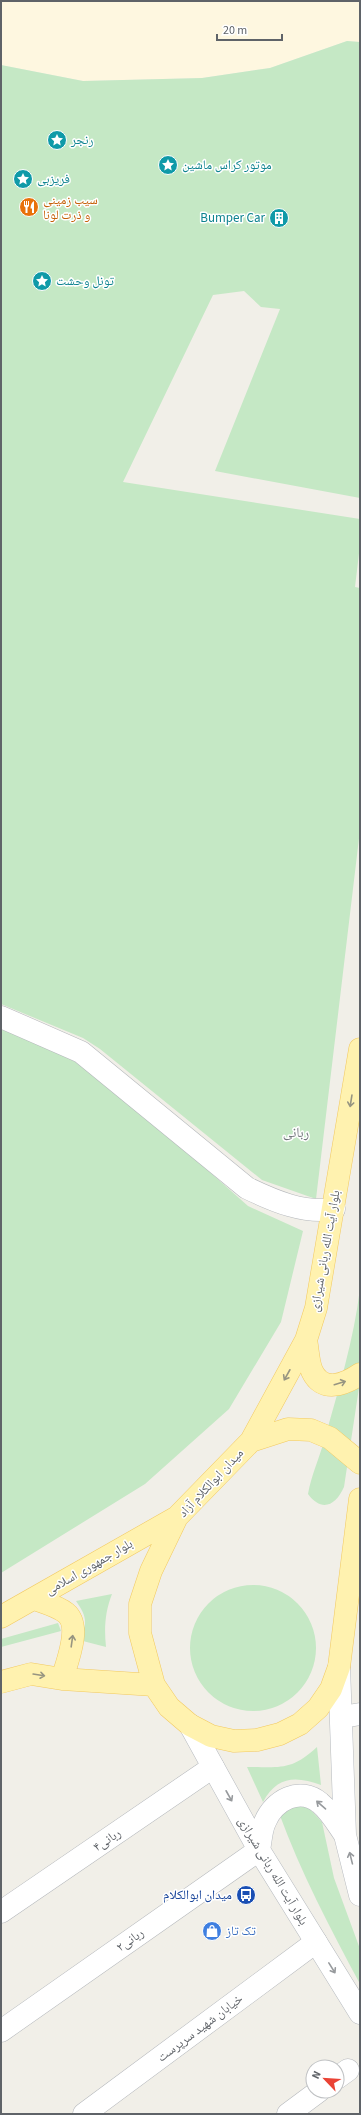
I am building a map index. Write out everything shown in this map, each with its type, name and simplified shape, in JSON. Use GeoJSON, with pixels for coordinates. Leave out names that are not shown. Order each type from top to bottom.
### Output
{"type":"FeatureCollection","features":[{"type":"Feature","properties":{"kind":"main road","name":"بلوار آیت الله ربانی شیرازی"},"geometry":{"type":"LineString","coordinates":[[251,1440],[306,1340],[316,1308],[360,1049]]}},
{"type":"Feature","properties":{"kind":"main road"},"geometry":{"type":"LineString","coordinates":[[306,1340],[311,1370],[317,1379],[330,1386],[340,1385],[360,1374]]}},
{"type":"Feature","properties":{"kind":"main road","name":"میدان ابوالکلام آزاد"},"geometry":{"type":"LineString","coordinates":[[360,1463],[330,1438],[311,1430],[288,1429],[251,1440],[177,1517],[151,1571],[140,1604],[140,1633],[154,1685],[169,1707],[190,1725],[211,1736],[234,1741],[257,1740],[280,1734],[300,1724],[318,1708],[331,1689],[340,1667],[359,1524],[360,1499]]}},
{"type":"Feature","properties":{"kind":"main road","name":"بلوار جمهوری اسلامی"},"geometry":{"type":"LineString","coordinates":[[1,1617],[177,1517]]}},
{"type":"Feature","properties":{"kind":"main road"},"geometry":{"type":"LineString","coordinates":[[34,1599],[67,1614],[73,1625],[72,1644],[62,1679]]}},
{"type":"Feature","properties":{"kind":"main road"},"geometry":{"type":"LineString","coordinates":[[1,1682],[31,1674],[62,1679],[154,1685]]}},
{"type":"Feature","properties":{"kind":"street"},"geometry":{"type":"LineString","coordinates":[[1,1017],[81,1052],[247,1188],[277,1202],[321,1211],[334,1209]]}},
{"type":"Feature","properties":{"kind":"street"},"geometry":{"type":"LineString","coordinates":[[340,1667],[351,1716],[345,1835],[360,1896]]}},
{"type":"Feature","properties":{"kind":"street","name":"بلوار آیت الله ربانی شیرازی"},"geometry":{"type":"LineString","coordinates":[[190,1725],[259,1850],[360,2013]]}},
{"type":"Feature","properties":{"kind":"street","name":"ربانی۴"},"geometry":{"type":"LineString","coordinates":[[1,1912],[213,1767]]}},
{"type":"Feature","properties":{"kind":"street"},"geometry":{"type":"LineString","coordinates":[[259,1850],[265,1822],[275,1808],[284,1800],[295,1794],[308,1796],[320,1803],[345,1835]]}},
{"type":"Feature","properties":{"kind":"street","name":"ربانی۲"},"geometry":{"type":"LineString","coordinates":[[1,2031],[259,1850]]}},
{"type":"Feature","properties":{"kind":"street","name":"خیابان شهید سرپرست"},"geometry":{"type":"LineString","coordinates":[[84,2114],[316,1942]]}},
{"type":"Feature","properties":{"kind":"street"},"geometry":{"type":"LineString","coordinates":[[288,2114],[309,2099]]}},
{"type":"Feature","properties":{"kind":"shaded area"},"geometry":{"type":"Polygon","coordinates":[[[1,1],[360,1],[360,42],[347,41],[270,68],[202,78],[83,81],[1,65],[1,1]]]}},
{"type":"Feature","properties":{"kind":"green space"},"geometry":{"type":"Polygon","coordinates":[[[347,41],[360,42],[360,498],[215,471],[280,309],[261,307],[244,291],[213,295],[123,482],[360,519],[360,545],[355,587],[360,588],[360,830],[316,1199],[262,1180],[100,1049],[83,1038],[1,1004],[1,65],[83,81],[202,78],[270,68],[347,41]]]}},
{"type":"Feature","properties":{"kind":"green space"},"geometry":{"type":"Polygon","coordinates":[[[1,1027],[47,1046],[104,1078],[248,1206],[303,1231],[281,1322],[229,1409],[145,1484],[1,1573],[1,1027]]]}},
{"type":"Feature","properties":{"kind":"green space"},"geometry":{"type":"Polygon","coordinates":[[[360,1288],[360,1381],[344,1487],[333,1502],[323,1505],[313,1500],[308,1494],[345,1365],[354,1327],[360,1288]]]}},
{"type":"Feature","properties":{"kind":"green space"},"geometry":{"type":"Polygon","coordinates":[[[259,1585],[271,1587],[283,1592],[298,1603],[309,1618],[314,1630],[316,1648],[314,1666],[309,1678],[298,1693],[283,1704],[271,1709],[247,1711],[235,1709],[223,1704],[208,1693],[197,1678],[192,1666],[190,1642],[192,1630],[197,1618],[208,1603],[223,1592],[235,1587],[259,1585]]]}},
{"type":"Feature","properties":{"kind":"green space"},"geometry":{"type":"Polygon","coordinates":[[[112,1594],[106,1620],[106,1647],[79,1640],[84,1629],[85,1620],[76,1601],[112,1594]]]}},
{"type":"Feature","properties":{"kind":"green space"},"geometry":{"type":"Polygon","coordinates":[[[58,1623],[61,1631],[1,1647],[1,1639],[58,1623]]]}},
{"type":"Feature","properties":{"kind":"green space"},"geometry":{"type":"Polygon","coordinates":[[[317,1747],[321,1785],[303,1780],[288,1780],[274,1787],[268,1793],[263,1802],[247,1767],[277,1767],[292,1764],[308,1755],[317,1747]]]}},
{"type":"Feature","properties":{"kind":"green space"},"geometry":{"type":"Polygon","coordinates":[[[289,1804],[307,1806],[322,1822],[334,1878],[360,1949],[360,1984],[316,1900],[279,1813],[289,1804]]]}},
{"type":"Feature","properties":{"kind":"place","name":"رنجر"},"geometry":{"type":"Point","coordinates":[57,140]}},
{"type":"Feature","properties":{"kind":"place","name":"موتور کراس ماشین"},"geometry":{"type":"Point","coordinates":[168,165]}},
{"type":"Feature","properties":{"kind":"place","name":"فریزبی"},"geometry":{"type":"Point","coordinates":[23,179]}},
{"type":"Feature","properties":{"kind":"place","name":"سیب زمینی و ذرت لونا"},"geometry":{"type":"Point","coordinates":[29,207]}},
{"type":"Feature","properties":{"kind":"place","name":"Bumper Car"},"geometry":{"type":"Point","coordinates":[279,218]}},
{"type":"Feature","properties":{"kind":"place","name":"تونل وحشت"},"geometry":{"type":"Point","coordinates":[42,281]}},
{"type":"Feature","properties":{"kind":"place","name":"میدان ابوالکلام"},"geometry":{"type":"Point","coordinates":[246,1895]}},
{"type":"Feature","properties":{"kind":"place","name":"تک تاز"},"geometry":{"type":"Point","coordinates":[212,1931]}},
{"type":"Feature","properties":{"kind":"district","name":"ربانی"},"geometry":{"type":"Point","coordinates":[296,1133]}}]}
